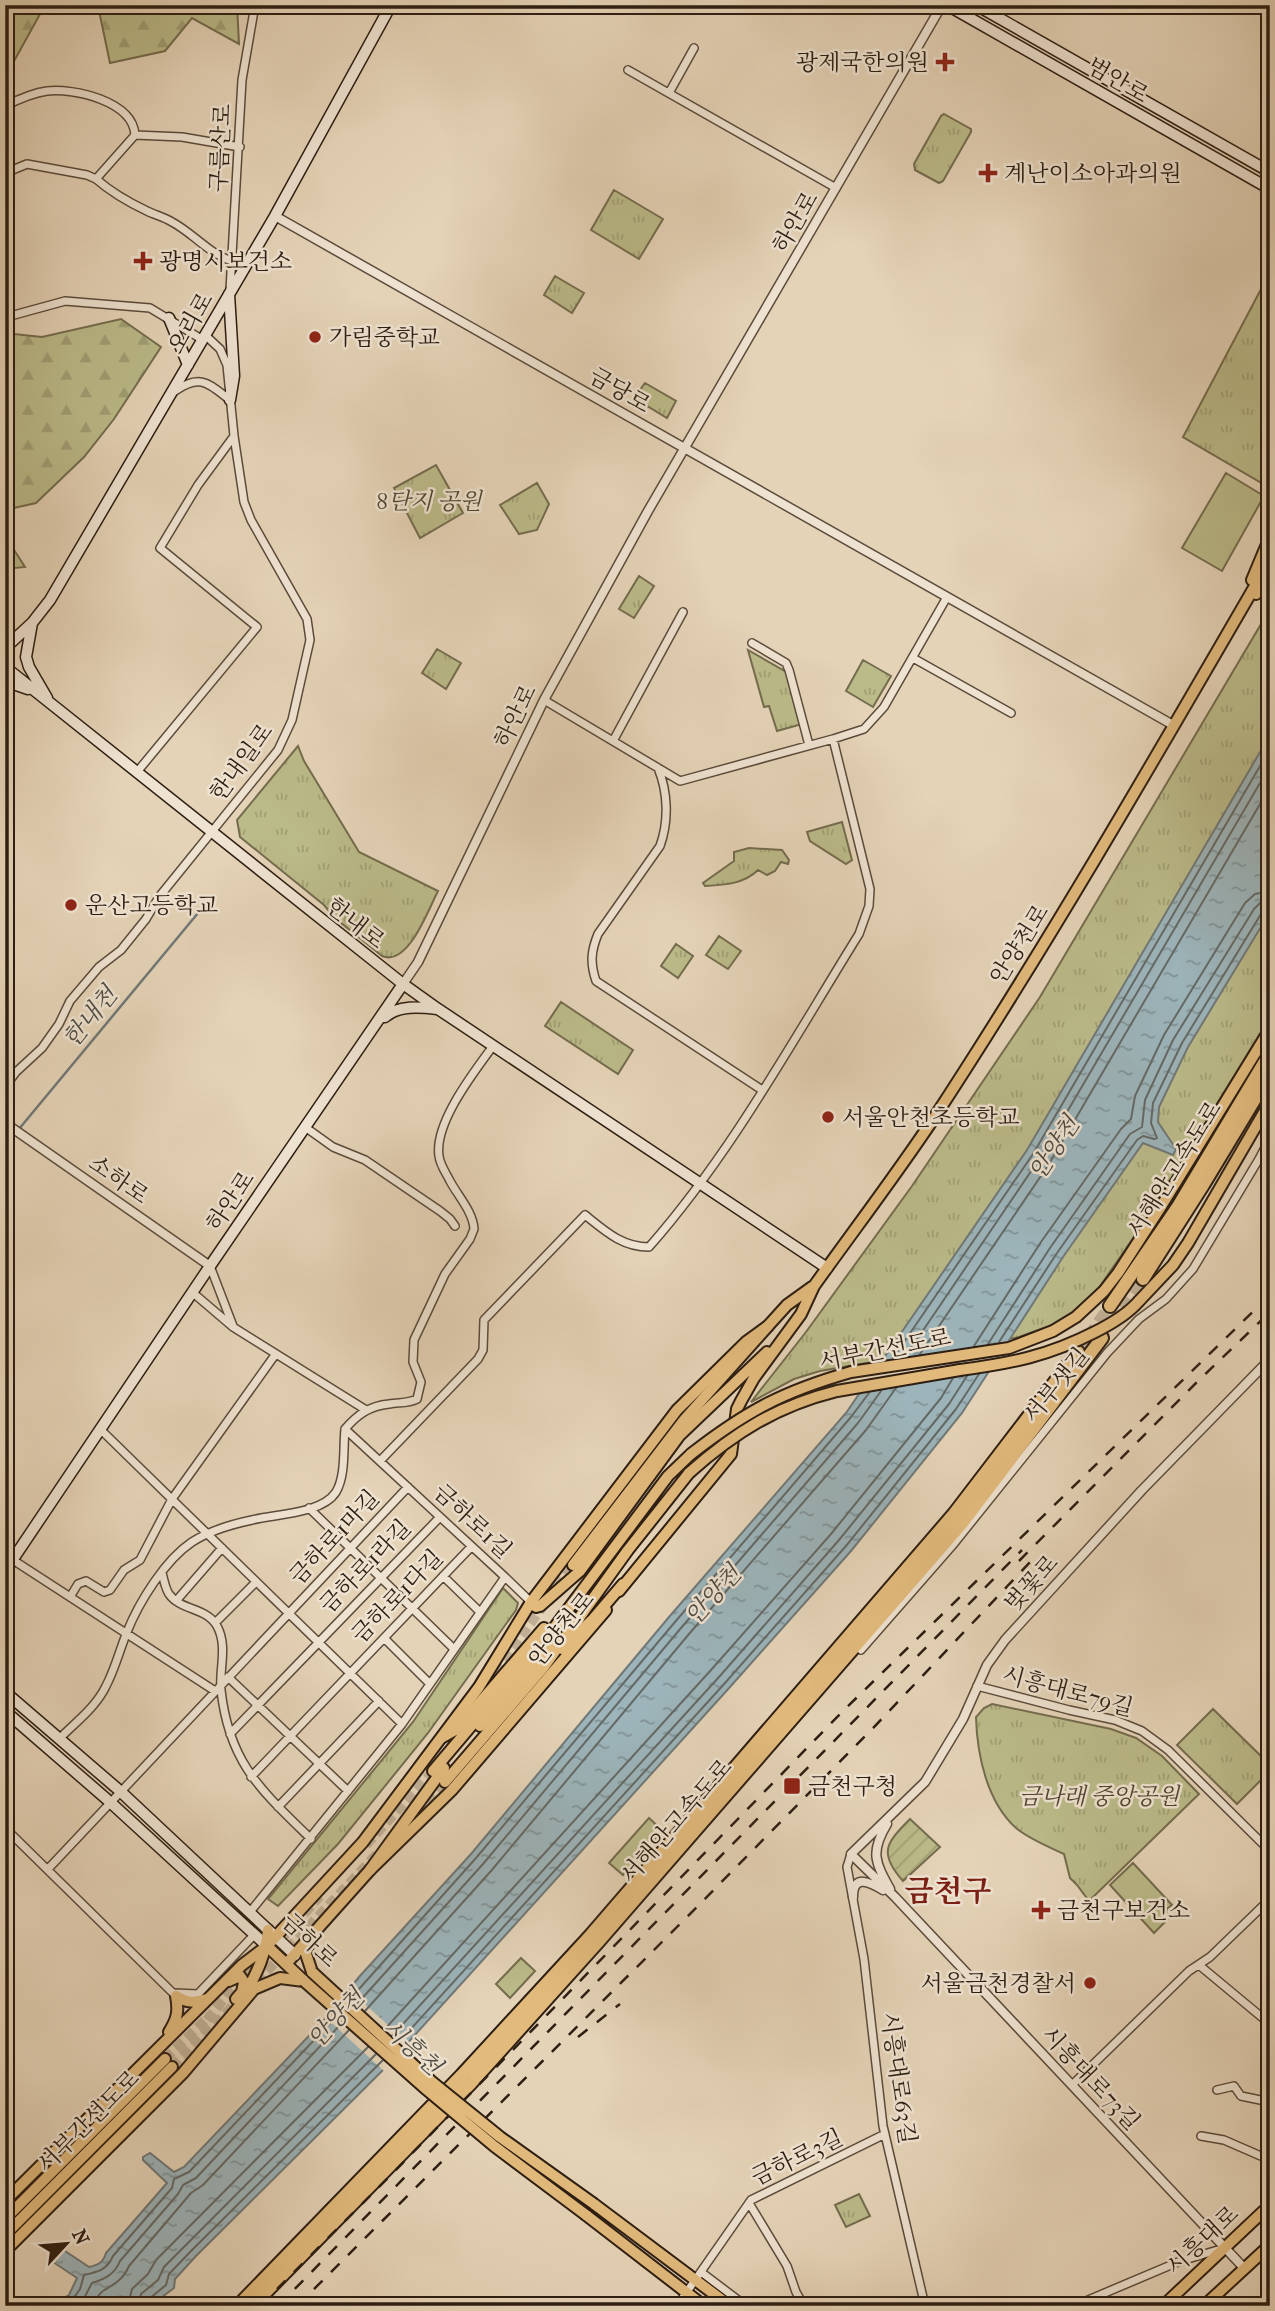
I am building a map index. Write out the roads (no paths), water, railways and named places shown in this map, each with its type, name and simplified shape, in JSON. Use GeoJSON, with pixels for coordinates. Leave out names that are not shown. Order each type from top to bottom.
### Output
{"type":"FeatureCollection","features":[{"type":"Feature","properties":{"kind":"highway","name":"서해안고속도로"},"geometry":{"type":"LineString","coordinates":[[1110,1306],[1177,1208],[1270,1053]]}},
{"type":"Feature","properties":{"kind":"highway","name":"서해안고속도로"},"geometry":{"type":"LineString","coordinates":[[1143,1279],[1270,1074]]}},
{"type":"Feature","properties":{"kind":"highway","name":"서해안고속도로"},"geometry":{"type":"LineString","coordinates":[[252,2306],[480,2073],[607,1932],[959,1518],[1101,1338]]}},
{"type":"Feature","properties":{"kind":"highway","name":"서해안고속도로"},"geometry":{"type":"LineString","coordinates":[[238,2306],[462,2075],[591,1935],[959,1518],[1078,1352]]}},
{"type":"Feature","properties":{"kind":"main road","name":"오리로"},"geometry":{"type":"LineString","coordinates":[[5,648],[32,623],[50,600],[275,216],[391,5]]}},
{"type":"Feature","properties":{"kind":"main road","name":"범안로"},"geometry":{"type":"LineString","coordinates":[[944,5],[1270,189]]}},
{"type":"Feature","properties":{"kind":"main road","name":"범안로"},"geometry":{"type":"LineString","coordinates":[[976,5],[1270,172]]}},
{"type":"Feature","properties":{"kind":"main road"},"geometry":{"type":"LineString","coordinates":[[229,294],[234,376],[230,400]]}},
{"type":"Feature","properties":{"kind":"main road"},"geometry":{"type":"LineString","coordinates":[[169,318],[188,365]]}},
{"type":"Feature","properties":{"kind":"main road"},"geometry":{"type":"LineString","coordinates":[[1240,612],[1270,537]]}},
{"type":"Feature","properties":{"kind":"main road"},"geometry":{"type":"LineString","coordinates":[[1240,612],[1270,560]]}},
{"type":"Feature","properties":{"kind":"main road"},"geometry":{"type":"LineString","coordinates":[[1240,612],[1270,579]]}},
{"type":"Feature","properties":{"kind":"main road","name":"안양천로"},"geometry":{"type":"LineString","coordinates":[[286,1964],[370,1870],[452,1790],[598,1622],[623,1584],[731,1454],[737,1409],[741,1401],[801,1314],[814,1286],[932,1120],[984,1040],[1082,883],[1240,612]]}},
{"type":"Feature","properties":{"kind":"main road"},"geometry":{"type":"LineString","coordinates":[[32,623],[26,657],[49,702]]}},
{"type":"Feature","properties":{"kind":"main road","name":"한내로"},"geometry":{"type":"LineString","coordinates":[[5,667],[403,984],[827,1268]]}},
{"type":"Feature","properties":{"kind":"main road"},"geometry":{"type":"LineString","coordinates":[[5,681],[22,686],[49,702]]}},
{"type":"Feature","properties":{"kind":"main road","name":"하안로"},"geometry":{"type":"LineString","coordinates":[[5,1572],[403,984]]}},
{"type":"Feature","properties":{"kind":"main road"},"geometry":{"type":"LineString","coordinates":[[374,1027],[389,1013],[398,1010],[438,1009]]}},
{"type":"Feature","properties":{"kind":"main road","name":"서부간선도로"},"geometry":{"type":"LineString","coordinates":[[433,1771],[554,1628],[668,1476],[691,1454],[746,1413],[794,1390],[851,1373],[1009,1348],[1053,1331],[1076,1317],[1104,1291],[1135,1247],[1270,1029]]}},
{"type":"Feature","properties":{"kind":"main road","name":"서부간선도로"},"geometry":{"type":"LineString","coordinates":[[445,1782],[542,1668],[689,1473],[729,1439],[784,1408],[837,1391],[1033,1358],[1059,1350],[1104,1327],[1131,1310],[1172,1265],[1188,1243],[1270,1102]]}},
{"type":"Feature","properties":{"kind":"main road","name":"안양천로"},"geometry":{"type":"LineString","coordinates":[[272,1933],[363,1842],[490,1670],[531,1602],[677,1410],[746,1342],[768,1326],[787,1305],[814,1286]]}},
{"type":"Feature","properties":{"kind":"main road"},"geometry":{"type":"LineString","coordinates":[[573,1565],[684,1420],[768,1326]]}},
{"type":"Feature","properties":{"kind":"main road"},"geometry":{"type":"LineString","coordinates":[[531,1602],[536,1607],[540,1606],[580,1571],[678,1436],[785,1335]]}},
{"type":"Feature","properties":{"kind":"main road"},"geometry":{"type":"LineString","coordinates":[[542,1668],[593,1619],[623,1584]]}},
{"type":"Feature","properties":{"kind":"main road"},"geometry":{"type":"LineString","coordinates":[[443,1737],[457,1729],[546,1626],[574,1600]]}},
{"type":"Feature","properties":{"kind":"main road"},"geometry":{"type":"LineString","coordinates":[[370,1870],[435,1778],[582,1612]]}},
{"type":"Feature","properties":{"kind":"main road","name":"금하로"},"geometry":{"type":"LineString","coordinates":[[5,1692],[120,1791],[295,1955],[308,1976],[494,2146],[704,2306]]}},
{"type":"Feature","properties":{"kind":"main road","name":"금하로"},"geometry":{"type":"LineString","coordinates":[[5,1711],[110,1802],[286,1964],[308,1976],[500,2137],[698,2276],[730,2306]]}},
{"type":"Feature","properties":{"kind":"main road"},"geometry":{"type":"LineString","coordinates":[[238,2005],[258,1971],[272,1933]]}},
{"type":"Feature","properties":{"kind":"main road"},"geometry":{"type":"LineString","coordinates":[[5,2251],[192,2062],[254,1989],[281,1978],[308,1976],[306,1954],[309,1938]]}},
{"type":"Feature","properties":{"kind":"main road"},"geometry":{"type":"LineString","coordinates":[[8,2197],[242,1965],[267,1946]]}},
{"type":"Feature","properties":{"kind":"main road"},"geometry":{"type":"LineString","coordinates":[[192,2062],[212,2029],[242,1992],[244,1982],[240,1976],[226,1982]]}},
{"type":"Feature","properties":{"kind":"main road"},"geometry":{"type":"LineString","coordinates":[[175,1995],[197,2003],[209,1998]]}},
{"type":"Feature","properties":{"kind":"main road"},"geometry":{"type":"LineString","coordinates":[[158,2049],[177,2020],[179,2011],[175,1995]]}},
{"type":"Feature","properties":{"kind":"main road","name":"서부간선도로"},"geometry":{"type":"LineString","coordinates":[[5,2219],[169,2063],[5,2235]]}},
{"type":"Feature","properties":{"kind":"main road","name":"시흥대로"},"geometry":{"type":"LineString","coordinates":[[1163,2306],[1270,2205]]}},
{"type":"Feature","properties":{"kind":"main road"},"geometry":{"type":"LineString","coordinates":[[1204,2306],[1270,2245]]}},
{"type":"Feature","properties":{"kind":"street","name":"구름산로"},"geometry":{"type":"LineString","coordinates":[[229,294],[242,80],[255,5]]}},
{"type":"Feature","properties":{"kind":"street","name":"하안로"},"geometry":{"type":"LineString","coordinates":[[403,984],[418,962],[544,700],[648,511],[944,5]]}},
{"type":"Feature","properties":{"kind":"street"},"geometry":{"type":"LineString","coordinates":[[668,93],[694,48]]}},
{"type":"Feature","properties":{"kind":"street"},"geometry":{"type":"LineString","coordinates":[[628,70],[836,188]]}},
{"type":"Feature","properties":{"kind":"street"},"geometry":{"type":"LineString","coordinates":[[5,106],[23,97],[49,90],[77,92],[102,99],[116,107],[131,121],[135,135]]}},
{"type":"Feature","properties":{"kind":"street"},"geometry":{"type":"LineString","coordinates":[[135,135],[182,137],[240,147]]}},
{"type":"Feature","properties":{"kind":"street"},"geometry":{"type":"LineString","coordinates":[[96,179],[135,135]]}},
{"type":"Feature","properties":{"kind":"street"},"geometry":{"type":"LineString","coordinates":[[5,173],[27,164],[87,175],[149,213],[169,220],[225,259],[232,261]]}},
{"type":"Feature","properties":{"kind":"street","name":"금당로"},"geometry":{"type":"LineString","coordinates":[[275,216],[1172,725]]}},
{"type":"Feature","properties":{"kind":"street","name":"한내일로"},"geometry":{"type":"LineString","coordinates":[[5,314],[14,315],[65,301],[150,308],[220,349],[227,365],[233,436],[244,502],[251,520],[307,619],[310,640],[295,707],[286,736],[278,750],[213,834],[159,897],[146,919],[121,950],[99,967],[70,1001],[59,1024],[42,1048],[16,1072],[5,1087]]}},
{"type":"Feature","properties":{"kind":"street"},"geometry":{"type":"LineString","coordinates":[[171,393],[189,383],[205,382],[212,384],[230,400]]}},
{"type":"Feature","properties":{"kind":"street"},"geometry":{"type":"LineString","coordinates":[[137,772],[257,627],[160,548],[198,485],[233,436]]}},
{"type":"Feature","properties":{"kind":"street"},"geometry":{"type":"LineString","coordinates":[[544,700],[680,781],[856,733],[868,726],[884,706],[947,597]]}},
{"type":"Feature","properties":{"kind":"street"},"geometry":{"type":"LineString","coordinates":[[613,741],[683,612]]}},
{"type":"Feature","properties":{"kind":"street"},"geometry":{"type":"LineString","coordinates":[[752,643],[786,663],[809,746]]}},
{"type":"Feature","properties":{"kind":"street"},"geometry":{"type":"LineString","coordinates":[[913,657],[1011,713]]}},
{"type":"Feature","properties":{"kind":"street"},"geometry":{"type":"LineString","coordinates":[[380,1461],[478,1359],[483,1350],[484,1320],[585,1215],[613,1238],[636,1247],[649,1247],[701,1184],[762,1090],[859,934],[869,906],[870,889],[833,739]]}},
{"type":"Feature","properties":{"kind":"street"},"geometry":{"type":"LineString","coordinates":[[658,767],[665,793],[664,835],[660,846],[598,934],[593,947],[591,966],[596,981],[762,1090]]}},
{"type":"Feature","properties":{"kind":"street"},"geometry":{"type":"LineString","coordinates":[[60,1738],[107,1685],[133,1617],[174,1558],[192,1542],[208,1534],[252,1520],[323,1504],[335,1493],[341,1476],[345,1429],[366,1410],[386,1404],[408,1403],[416,1399],[421,1382],[414,1362],[414,1340],[445,1274],[474,1229],[468,1212],[443,1168],[439,1155],[441,1136],[453,1104],[493,1046]]}},
{"type":"Feature","properties":{"kind":"street","name":"소하로"},"geometry":{"type":"LineString","coordinates":[[5,1124],[210,1266]]}},
{"type":"Feature","properties":{"kind":"street"},"geometry":{"type":"LineString","coordinates":[[305,1127],[333,1147],[365,1160],[450,1219],[455,1226]]}},
{"type":"Feature","properties":{"kind":"street","name":"서부샛길"},"geometry":{"type":"LineString","coordinates":[[860,1650],[952,1546],[1126,1331],[1166,1299],[1193,1269],[1270,1138]]}},
{"type":"Feature","properties":{"kind":"street"},"geometry":{"type":"LineString","coordinates":[[210,1266],[233,1327]]}},
{"type":"Feature","properties":{"kind":"street"},"geometry":{"type":"LineString","coordinates":[[192,1292],[233,1327],[366,1410]]}},
{"type":"Feature","properties":{"kind":"street"},"geometry":{"type":"LineString","coordinates":[[70,1597],[78,1584],[86,1581],[104,1592],[110,1590],[124,1570],[140,1560],[172,1499],[275,1355]]}},
{"type":"Feature","properties":{"kind":"street","name":"벚꽃로"},"geometry":{"type":"LineString","coordinates":[[851,1854],[932,1773],[963,1718],[987,1665],[1005,1640],[1142,1490],[1269,1361]]}},
{"type":"Feature","properties":{"kind":"street"},"geometry":{"type":"LineString","coordinates":[[100,1429],[208,1534]]}},
{"type":"Feature","properties":{"kind":"street","name":"금하로1길"},"geometry":{"type":"LineString","coordinates":[[250,1912],[402,1724],[505,1577],[345,1429]]}},
{"type":"Feature","properties":{"kind":"street","name":"금하로1마길"},"geometry":{"type":"LineString","coordinates":[[48,1869],[408,1487]]}},
{"type":"Feature","properties":{"kind":"street"},"geometry":{"type":"LineString","coordinates":[[309,1508],[454,1649]]}},
{"type":"Feature","properties":{"kind":"street","name":"금하로1라길"},"geometry":{"type":"LineString","coordinates":[[230,1734],[440,1517]]}},
{"type":"Feature","properties":{"kind":"street","name":"금하로1마길"},"geometry":{"type":"LineString","coordinates":[[208,1534],[289,1613]]}},
{"type":"Feature","properties":{"kind":"street","name":"금하로1다길"},"geometry":{"type":"LineString","coordinates":[[251,1777],[471,1546]]}},
{"type":"Feature","properties":{"kind":"street"},"geometry":{"type":"LineString","coordinates":[[176,1601],[222,1548]]}},
{"type":"Feature","properties":{"kind":"street"},"geometry":{"type":"LineString","coordinates":[[13,1560],[218,1688]]}},
{"type":"Feature","properties":{"kind":"street"},"geometry":{"type":"LineString","coordinates":[[162,1573],[167,1592],[176,1601],[206,1614],[221,1635],[223,1649],[218,1688],[224,1718],[236,1751],[251,1777],[311,1839]]}},
{"type":"Feature","properties":{"kind":"street"},"geometry":{"type":"LineString","coordinates":[[443,1576],[480,1612]]}},
{"type":"Feature","properties":{"kind":"street"},"geometry":{"type":"LineString","coordinates":[[505,1577],[531,1602]]}},
{"type":"Feature","properties":{"kind":"street"},"geometry":{"type":"LineString","coordinates":[[215,1623],[256,1582]]}},
{"type":"Feature","properties":{"kind":"street","name":"금하로1라길"},"geometry":{"type":"LineString","coordinates":[[289,1613],[319,1643]]}},
{"type":"Feature","properties":{"kind":"street"},"geometry":{"type":"LineString","coordinates":[[384,1638],[430,1684]]}},
{"type":"Feature","properties":{"kind":"street","name":"금하로1다길"},"geometry":{"type":"LineString","coordinates":[[319,1643],[350,1673]]}},
{"type":"Feature","properties":{"kind":"street"},"geometry":{"type":"LineString","coordinates":[[350,1673],[402,1724]]}},
{"type":"Feature","properties":{"kind":"street"},"geometry":{"type":"LineString","coordinates":[[229,1677],[348,1791]]}},
{"type":"Feature","properties":{"kind":"street","name":"시흥대로79길"},"geometry":{"type":"LineString","coordinates":[[977,1686],[1115,1720],[1142,1731],[1168,1751],[1270,1851]]}},
{"type":"Feature","properties":{"kind":"street"},"geometry":{"type":"LineString","coordinates":[[278,1807],[379,1701]]}},
{"type":"Feature","properties":{"kind":"street"},"geometry":{"type":"LineString","coordinates":[[894,1812],[880,1835],[876,1855],[878,1867],[895,1897]]}},
{"type":"Feature","properties":{"kind":"street"},"geometry":{"type":"LineString","coordinates":[[5,1828],[175,1995],[198,1994],[254,1935]]}},
{"type":"Feature","properties":{"kind":"street","name":"시흥대로63길"},"geometry":{"type":"LineString","coordinates":[[851,1854],[848,1867],[864,1959],[885,2134],[925,2306]]}},
{"type":"Feature","properties":{"kind":"street","name":"시흥대로73길"},"geometry":{"type":"LineString","coordinates":[[851,1854],[895,1897],[1244,2269]]}},
{"type":"Feature","properties":{"kind":"street"},"geometry":{"type":"LineString","coordinates":[[853,1897],[856,1884],[867,1881],[895,1897]]}},
{"type":"Feature","properties":{"kind":"street"},"geometry":{"type":"LineString","coordinates":[[1072,2085],[1189,1971],[1199,1965],[1270,1899]]}},
{"type":"Feature","properties":{"kind":"street"},"geometry":{"type":"LineString","coordinates":[[1199,1965],[1270,2024]]}},
{"type":"Feature","properties":{"kind":"street"},"geometry":{"type":"LineString","coordinates":[[1217,2090],[1234,2086],[1241,2096],[1270,2102]]}},
{"type":"Feature","properties":{"kind":"street","name":"금하로3길"},"geometry":{"type":"LineString","coordinates":[[677,2306],[751,2200],[885,2134]]}},
{"type":"Feature","properties":{"kind":"street"},"geometry":{"type":"LineString","coordinates":[[1201,2136],[1224,2140],[1270,2160]]}},
{"type":"Feature","properties":{"kind":"street"},"geometry":{"type":"LineString","coordinates":[[749,2203],[787,2266],[804,2306]]}},
{"type":"Feature","properties":{"kind":"street"},"geometry":{"type":"LineString","coordinates":[[1074,2306],[1178,2262],[1225,2248]]}},
{"type":"Feature","properties":{"kind":"street"},"geometry":{"type":"LineString","coordinates":[[698,2276],[746,2306]]}},
{"type":"Feature","properties":{"kind":"water","name":"안양천"},"geometry":{"type":"Polygon","coordinates":[[[1270,735],[1270,912],[1188,1047],[1159,1107],[1158,1122],[1176,1149],[1173,1155],[1143,1143],[1063,1257],[962,1413],[851,1551],[385,2068],[196,2256],[175,2279],[174,2288],[150,2306],[56,2306],[69,2295],[77,2278],[50,2260],[62,2249],[89,2267],[102,2261],[167,2183],[143,2157],[150,2153],[174,2172],[184,2167],[324,2020],[359,1977],[471,1854],[669,1617],[846,1413],[1027,1150],[1270,735]]]}},
{"type":"Feature","properties":{"kind":"waterway","name":"한내천"},"geometry":{"type":"LineString","coordinates":[[19,1129],[203,907]]}},
{"type":"Feature","properties":{"kind":"waterway","name":"한내천"},"geometry":{"type":"LineString","coordinates":[[5,1149],[15,1134]]}},
{"type":"Feature","properties":{"kind":"tunnel"},"geometry":{"type":"LineString","coordinates":[[1112,1323],[1143,1279]]}},
{"type":"Feature","properties":{"kind":"tunnel"},"geometry":{"type":"LineString","coordinates":[[1078,1352],[1110,1306]]}},
{"type":"Feature","properties":{"kind":"tunnel"},"geometry":{"type":"LineString","coordinates":[[486,1684],[573,1565]]}},
{"type":"Feature","properties":{"kind":"tunnel"},"geometry":{"type":"LineString","coordinates":[[366,1845],[433,1771]]}},
{"type":"Feature","properties":{"kind":"tunnel"},"geometry":{"type":"LineString","coordinates":[[416,1812],[445,1782]]}},
{"type":"Feature","properties":{"kind":"tunnel"},"geometry":{"type":"LineString","coordinates":[[172,2067],[250,1989],[377,1854]]}},
{"type":"Feature","properties":{"kind":"tunnel"},"geometry":{"type":"LineString","coordinates":[[274,1947],[320,1896]]}},
{"type":"Feature","properties":{"kind":"tunnel"},"geometry":{"type":"LineString","coordinates":[[207,2020],[258,1956]]}},
{"type":"Feature","properties":{"kind":"tunnel"},"geometry":{"type":"LineString","coordinates":[[165,2059],[211,2015]]}},
{"type":"Feature","properties":{"kind":"railway"},"geometry":{"type":"LineString","coordinates":[[260,2306],[844,1710],[1270,1295]]}},
{"type":"Feature","properties":{"kind":"railway"},"geometry":{"type":"LineString","coordinates":[[1019,1561],[1270,1312]]}},
{"type":"Feature","properties":{"kind":"railway"},"geometry":{"type":"LineString","coordinates":[[278,2306],[1022,1550]]}},
{"type":"Feature","properties":{"kind":"railway"},"geometry":{"type":"LineString","coordinates":[[297,2306],[690,1914],[876,1725],[1034,1558]]}},
{"type":"Feature","properties":{"kind":"railway"},"geometry":{"type":"LineString","coordinates":[[578,2037],[620,2004]]}},
{"type":"Feature","properties":{"kind":"place","name":"광제국한의원"},"geometry":{"type":"Point","coordinates":[945,62]}},
{"type":"Feature","properties":{"kind":"place","name":"계난이소아과의원"},"geometry":{"type":"Point","coordinates":[988,173]}},
{"type":"Feature","properties":{"kind":"place","name":"광명시보건소"},"geometry":{"type":"Point","coordinates":[143,261]}},
{"type":"Feature","properties":{"kind":"place","name":"가림중학교"},"geometry":{"type":"Point","coordinates":[315,337]}},
{"type":"Feature","properties":{"kind":"place","name":"운산고등학교"},"geometry":{"type":"Point","coordinates":[71,905]}},
{"type":"Feature","properties":{"kind":"place","name":"서울안천초등학교"},"geometry":{"type":"Point","coordinates":[828,1117]}},
{"type":"Feature","properties":{"kind":"place","name":"금천구청"},"geometry":{"type":"Point","coordinates":[792,1786]}},
{"type":"Feature","properties":{"kind":"place","name":"금천구보건소"},"geometry":{"type":"Point","coordinates":[1041,1910]}},
{"type":"Feature","properties":{"kind":"place","name":"서울금천경찰서"},"geometry":{"type":"Point","coordinates":[1090,1983]}},
{"type":"Feature","properties":{"kind":"district","name":"금천구"},"geometry":{"type":"Point","coordinates":[948,1891]}},
{"type":"Feature","properties":{"kind":"park label","name":"8단지 공원"},"geometry":{"type":"Point","coordinates":[429,501]}},
{"type":"Feature","properties":{"kind":"park label","name":"금나래 중앙공원"},"geometry":{"type":"Point","coordinates":[1099,1796]}},
{"type":"Feature","properties":{"kind":"water label","name":"시흥천"},"geometry":{"type":"Point","coordinates":[412,2047]}}]}
